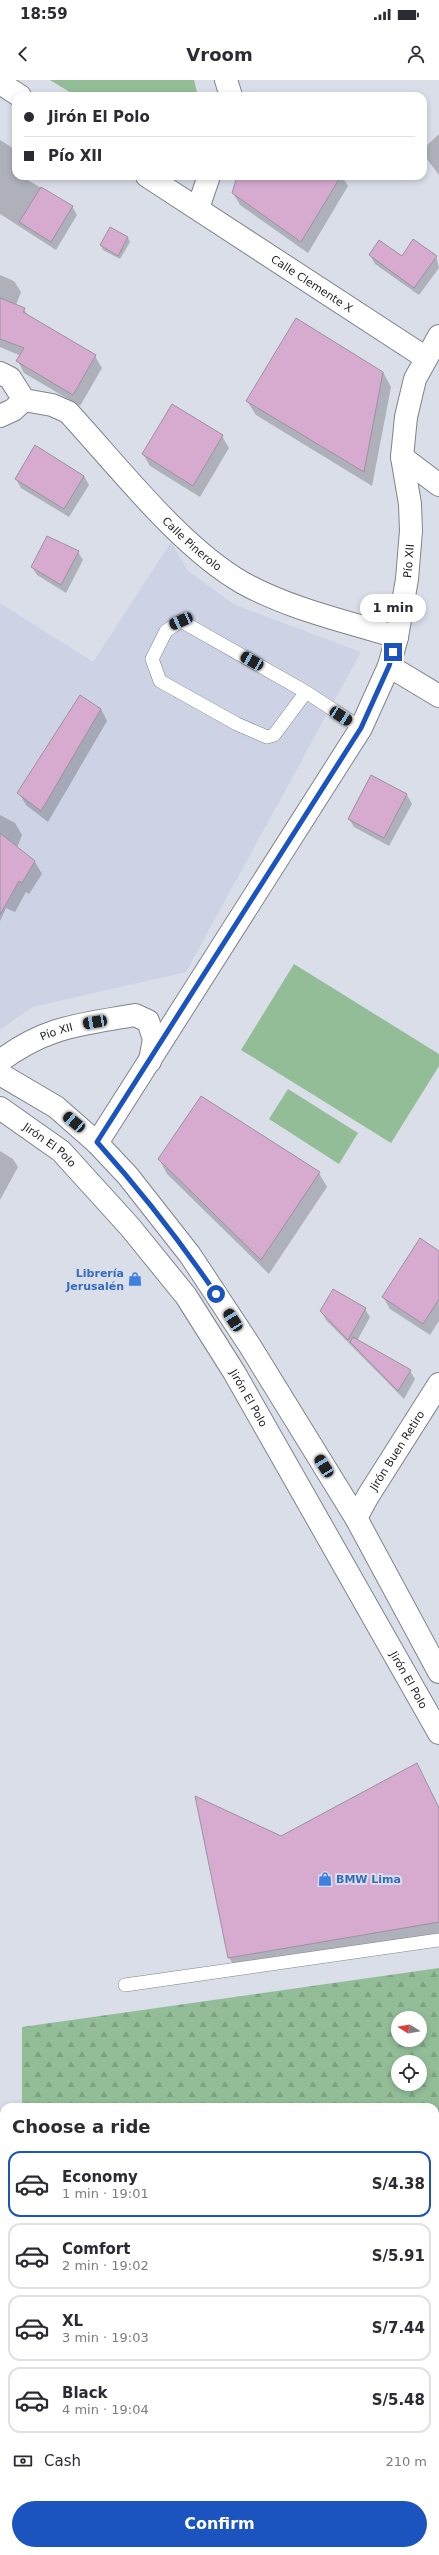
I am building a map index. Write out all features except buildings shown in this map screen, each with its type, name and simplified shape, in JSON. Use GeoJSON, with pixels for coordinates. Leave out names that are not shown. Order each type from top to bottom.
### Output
{"type":"FeatureCollection","features":[{"type":"Feature","properties":{"kind":"street"},"geometry":{"type":"LineString","coordinates":[[226,80],[229,92]]}},
{"type":"Feature","properties":{"kind":"street"},"geometry":{"type":"LineString","coordinates":[[0,82],[14,92]]}},
{"type":"Feature","properties":{"kind":"street","name":"Calle Clemente X"},"geometry":{"type":"LineString","coordinates":[[153,180],[426,358]]}},
{"type":"Feature","properties":{"kind":"street"},"geometry":{"type":"LineString","coordinates":[[198,208],[208,180]]}},
{"type":"Feature","properties":{"kind":"street","name":"Pío XII"},"geometry":{"type":"LineString","coordinates":[[97,1142],[361,728],[389,666],[397,637],[407,579],[411,531],[410,504],[402,456],[406,417],[415,379],[439,336]]}},
{"type":"Feature","properties":{"kind":"street"},"geometry":{"type":"LineString","coordinates":[[0,373],[10,378],[24,400],[13,410],[0,416]]}},
{"type":"Feature","properties":{"kind":"street","name":"Calle Pinerolo"},"geometry":{"type":"LineString","coordinates":[[24,400],[52,405],[68,412],[175,529],[219,568],[244,583],[292,605],[397,637]]}},
{"type":"Feature","properties":{"kind":"street"},"geometry":{"type":"LineString","coordinates":[[402,456],[439,485]]}},
{"type":"Feature","properties":{"kind":"street"},"geometry":{"type":"LineString","coordinates":[[389,666],[439,696]]}},
{"type":"Feature","properties":{"kind":"street","name":"Pío XII"},"geometry":{"type":"LineString","coordinates":[[0,1061],[21,1046],[54,1030],[135,1015],[148,1021],[154,1040],[150,1061]]}},
{"type":"Feature","properties":{"kind":"street"},"geometry":{"type":"LineString","coordinates":[[0,1074],[56,1107],[97,1142],[128,1176],[190,1255],[250,1346],[356,1518],[439,1672]]}},
{"type":"Feature","properties":{"kind":"street","name":"Jirón El Polo"},"geometry":{"type":"LineString","coordinates":[[0,1108],[61,1151],[130,1227],[186,1296],[234,1372],[439,1733]]}},
{"type":"Feature","properties":{"kind":"street","name":"Jirón Buen Retiro"},"geometry":{"type":"LineString","coordinates":[[356,1518],[368,1496],[439,1384]]}},
{"type":"Feature","properties":{"kind":"lane"},"geometry":{"type":"LineString","coordinates":[[306,692],[274,735],[267,737],[237,724],[160,681],[152,659],[166,631],[181,621],[306,692],[361,728]]}},
{"type":"Feature","properties":{"kind":"lane"},"geometry":{"type":"LineString","coordinates":[[125,1985],[439,1940]]}},
{"type":"Feature","properties":{"kind":"shaded area"},"geometry":{"type":"Polygon","coordinates":[[[171,542],[188,571],[235,605],[361,652],[186,972],[32,1007],[0,1030],[0,603],[93,662],[171,542]]]}},
{"type":"Feature","properties":{"kind":"green space"},"geometry":{"type":"Polygon","coordinates":[[[50,80],[194,80],[197,92],[70,92],[50,80]]]}},
{"type":"Feature","properties":{"kind":"green space"},"geometry":{"type":"Polygon","coordinates":[[[294,964],[439,1054],[439,1066],[391,1143],[241,1050],[294,964]]]}},
{"type":"Feature","properties":{"kind":"green space"},"geometry":{"type":"Polygon","coordinates":[[[288,1089],[358,1133],[339,1164],[269,1119],[288,1089]]]}},
{"type":"Feature","properties":{"kind":"green space"},"geometry":{"type":"Polygon","coordinates":[[[439,1968],[439,2103],[22,2103],[22,2027],[439,1968]]]}},
{"type":"Feature","properties":{"kind":"place","name":"Librería Jerusalén"},"geometry":{"type":"Point","coordinates":[135,1279]}},
{"type":"Feature","properties":{"kind":"place","name":"BMW Lima"},"geometry":{"type":"Point","coordinates":[325,1879]}},
{"type":"Feature","properties":{"kind":"route"},"geometry":{"type":"LineString","coordinates":[[216,1294],[190,1255],[128,1176],[97,1142],[113,1120],[361,728],[389,666],[393,652]]}}]}
